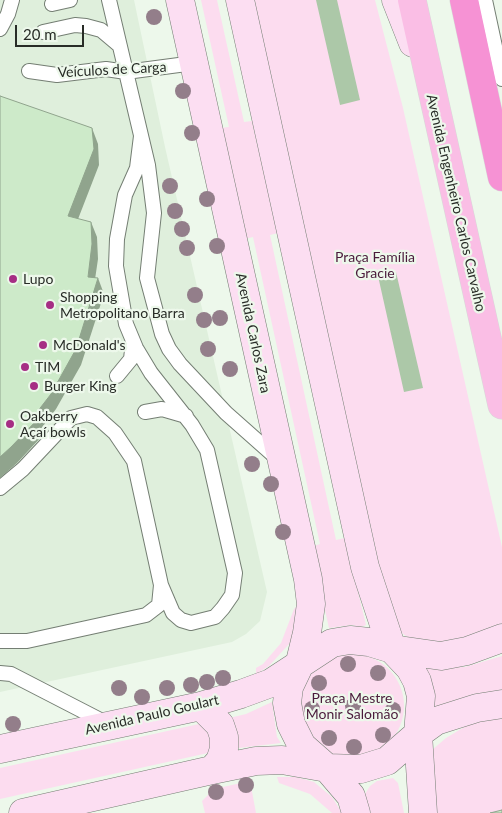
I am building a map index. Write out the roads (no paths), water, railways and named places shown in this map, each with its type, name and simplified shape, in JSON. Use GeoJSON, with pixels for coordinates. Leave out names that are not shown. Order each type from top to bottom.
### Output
{"type":"FeatureCollection","features":[{"type":"Feature","properties":{"kind":"highway"},"geometry":{"type":"LineString","coordinates":[[464,0],[502,177]]}},
{"type":"Feature","properties":{"kind":"main road","name":"Avenida Engenheiro Carlos Carvalho"},"geometry":{"type":"LineString","coordinates":[[412,0],[428,81],[502,405]]}},
{"type":"Feature","properties":{"kind":"street","name":"Avenida Carlos Zara"},"geometry":{"type":"LineString","coordinates":[[180,0],[280,461],[308,579],[311,604],[307,633],[299,666]]}},
{"type":"Feature","properties":{"kind":"street"},"geometry":{"type":"LineString","coordinates":[[240,0],[365,567],[392,649],[410,668],[417,681],[421,712],[418,734],[423,813]]}},
{"type":"Feature","properties":{"kind":"street"},"geometry":{"type":"LineString","coordinates":[[396,0],[428,81]]}},
{"type":"Feature","properties":{"kind":"street"},"geometry":{"type":"LineString","coordinates":[[356,813],[351,796],[327,768],[302,746],[291,724],[288,703],[289,688],[299,666],[332,642],[350,640],[392,649],[441,656],[467,651],[502,638]]}},
{"type":"Feature","properties":{"kind":"street","name":"Avenida Paulo Goulart"},"geometry":{"type":"LineString","coordinates":[[0,749],[201,706],[270,683],[299,666]]}},
{"type":"Feature","properties":{"kind":"street"},"geometry":{"type":"LineString","coordinates":[[22,813],[256,761],[282,760],[327,768],[361,770],[387,761],[436,721],[477,708],[502,704]]}},
{"type":"Feature","properties":{"kind":"street"},"geometry":{"type":"LineString","coordinates":[[201,706],[220,724],[224,737],[224,749],[220,761],[212,770]]}},
{"type":"Feature","properties":{"kind":"lane"},"geometry":{"type":"LineString","coordinates":[[0,29],[8,14],[12,0]]}},
{"type":"Feature","properties":{"kind":"lane"},"geometry":{"type":"LineString","coordinates":[[52,4],[70,0]]}},
{"type":"Feature","properties":{"kind":"lane"},"geometry":{"type":"LineString","coordinates":[[109,0],[141,136],[154,213],[147,278],[162,334],[169,349],[198,383],[226,413],[280,461]]}},
{"type":"Feature","properties":{"kind":"lane"},"geometry":{"type":"LineString","coordinates":[[484,0],[502,79]]}},
{"type":"Feature","properties":{"kind":"lane"},"geometry":{"type":"LineString","coordinates":[[43,32],[75,25],[86,26],[101,30],[120,46]]}},
{"type":"Feature","properties":{"kind":"lane","name":"Veículos de Carga"},"geometry":{"type":"LineString","coordinates":[[29,70],[57,75],[106,69],[126,72],[194,63]]}},
{"type":"Feature","properties":{"kind":"lane"},"geometry":{"type":"LineString","coordinates":[[0,488],[23,469],[70,418],[86,414],[97,417],[115,433],[134,461],[161,585],[173,612],[181,620],[191,623],[215,617],[232,595],[235,573],[207,450],[186,416],[151,373],[126,324],[116,266],[120,218],[125,195],[137,168],[141,136]]}},
{"type":"Feature","properties":{"kind":"lane"},"geometry":{"type":"LineString","coordinates":[[118,376],[131,359],[133,341]]}},
{"type":"Feature","properties":{"kind":"lane"},"geometry":{"type":"LineString","coordinates":[[145,412],[162,409],[186,416]]}},
{"type":"Feature","properties":{"kind":"lane"},"geometry":{"type":"LineString","coordinates":[[0,641],[27,641],[146,615],[159,605],[161,585]]}},
{"type":"Feature","properties":{"kind":"lane"},"geometry":{"type":"LineString","coordinates":[[0,673],[11,674],[111,725]]}},
{"type":"Feature","properties":{"kind":"place","name":"Lupo"},"geometry":{"type":"Point","coordinates":[13,279]}},
{"type":"Feature","properties":{"kind":"place","name":"Shopping Metropolitano Barra"},"geometry":{"type":"Point","coordinates":[50,305]}},
{"type":"Feature","properties":{"kind":"place","name":"McDonald's"},"geometry":{"type":"Point","coordinates":[43,345]}},
{"type":"Feature","properties":{"kind":"place","name":"TIM"},"geometry":{"type":"Point","coordinates":[25,367]}},
{"type":"Feature","properties":{"kind":"place","name":"Burger King"},"geometry":{"type":"Point","coordinates":[34,386]}},
{"type":"Feature","properties":{"kind":"place","name":"Oakberry Açaí bowls"},"geometry":{"type":"Point","coordinates":[10,424]}},
{"type":"Feature","properties":{"kind":"park label","name":"Praça Família Gracie"},"geometry":{"type":"Point","coordinates":[375,266]}},
{"type":"Feature","properties":{"kind":"park label","name":"Praça Mestre Monir Salomão"},"geometry":{"type":"Point","coordinates":[352,706]}}]}
